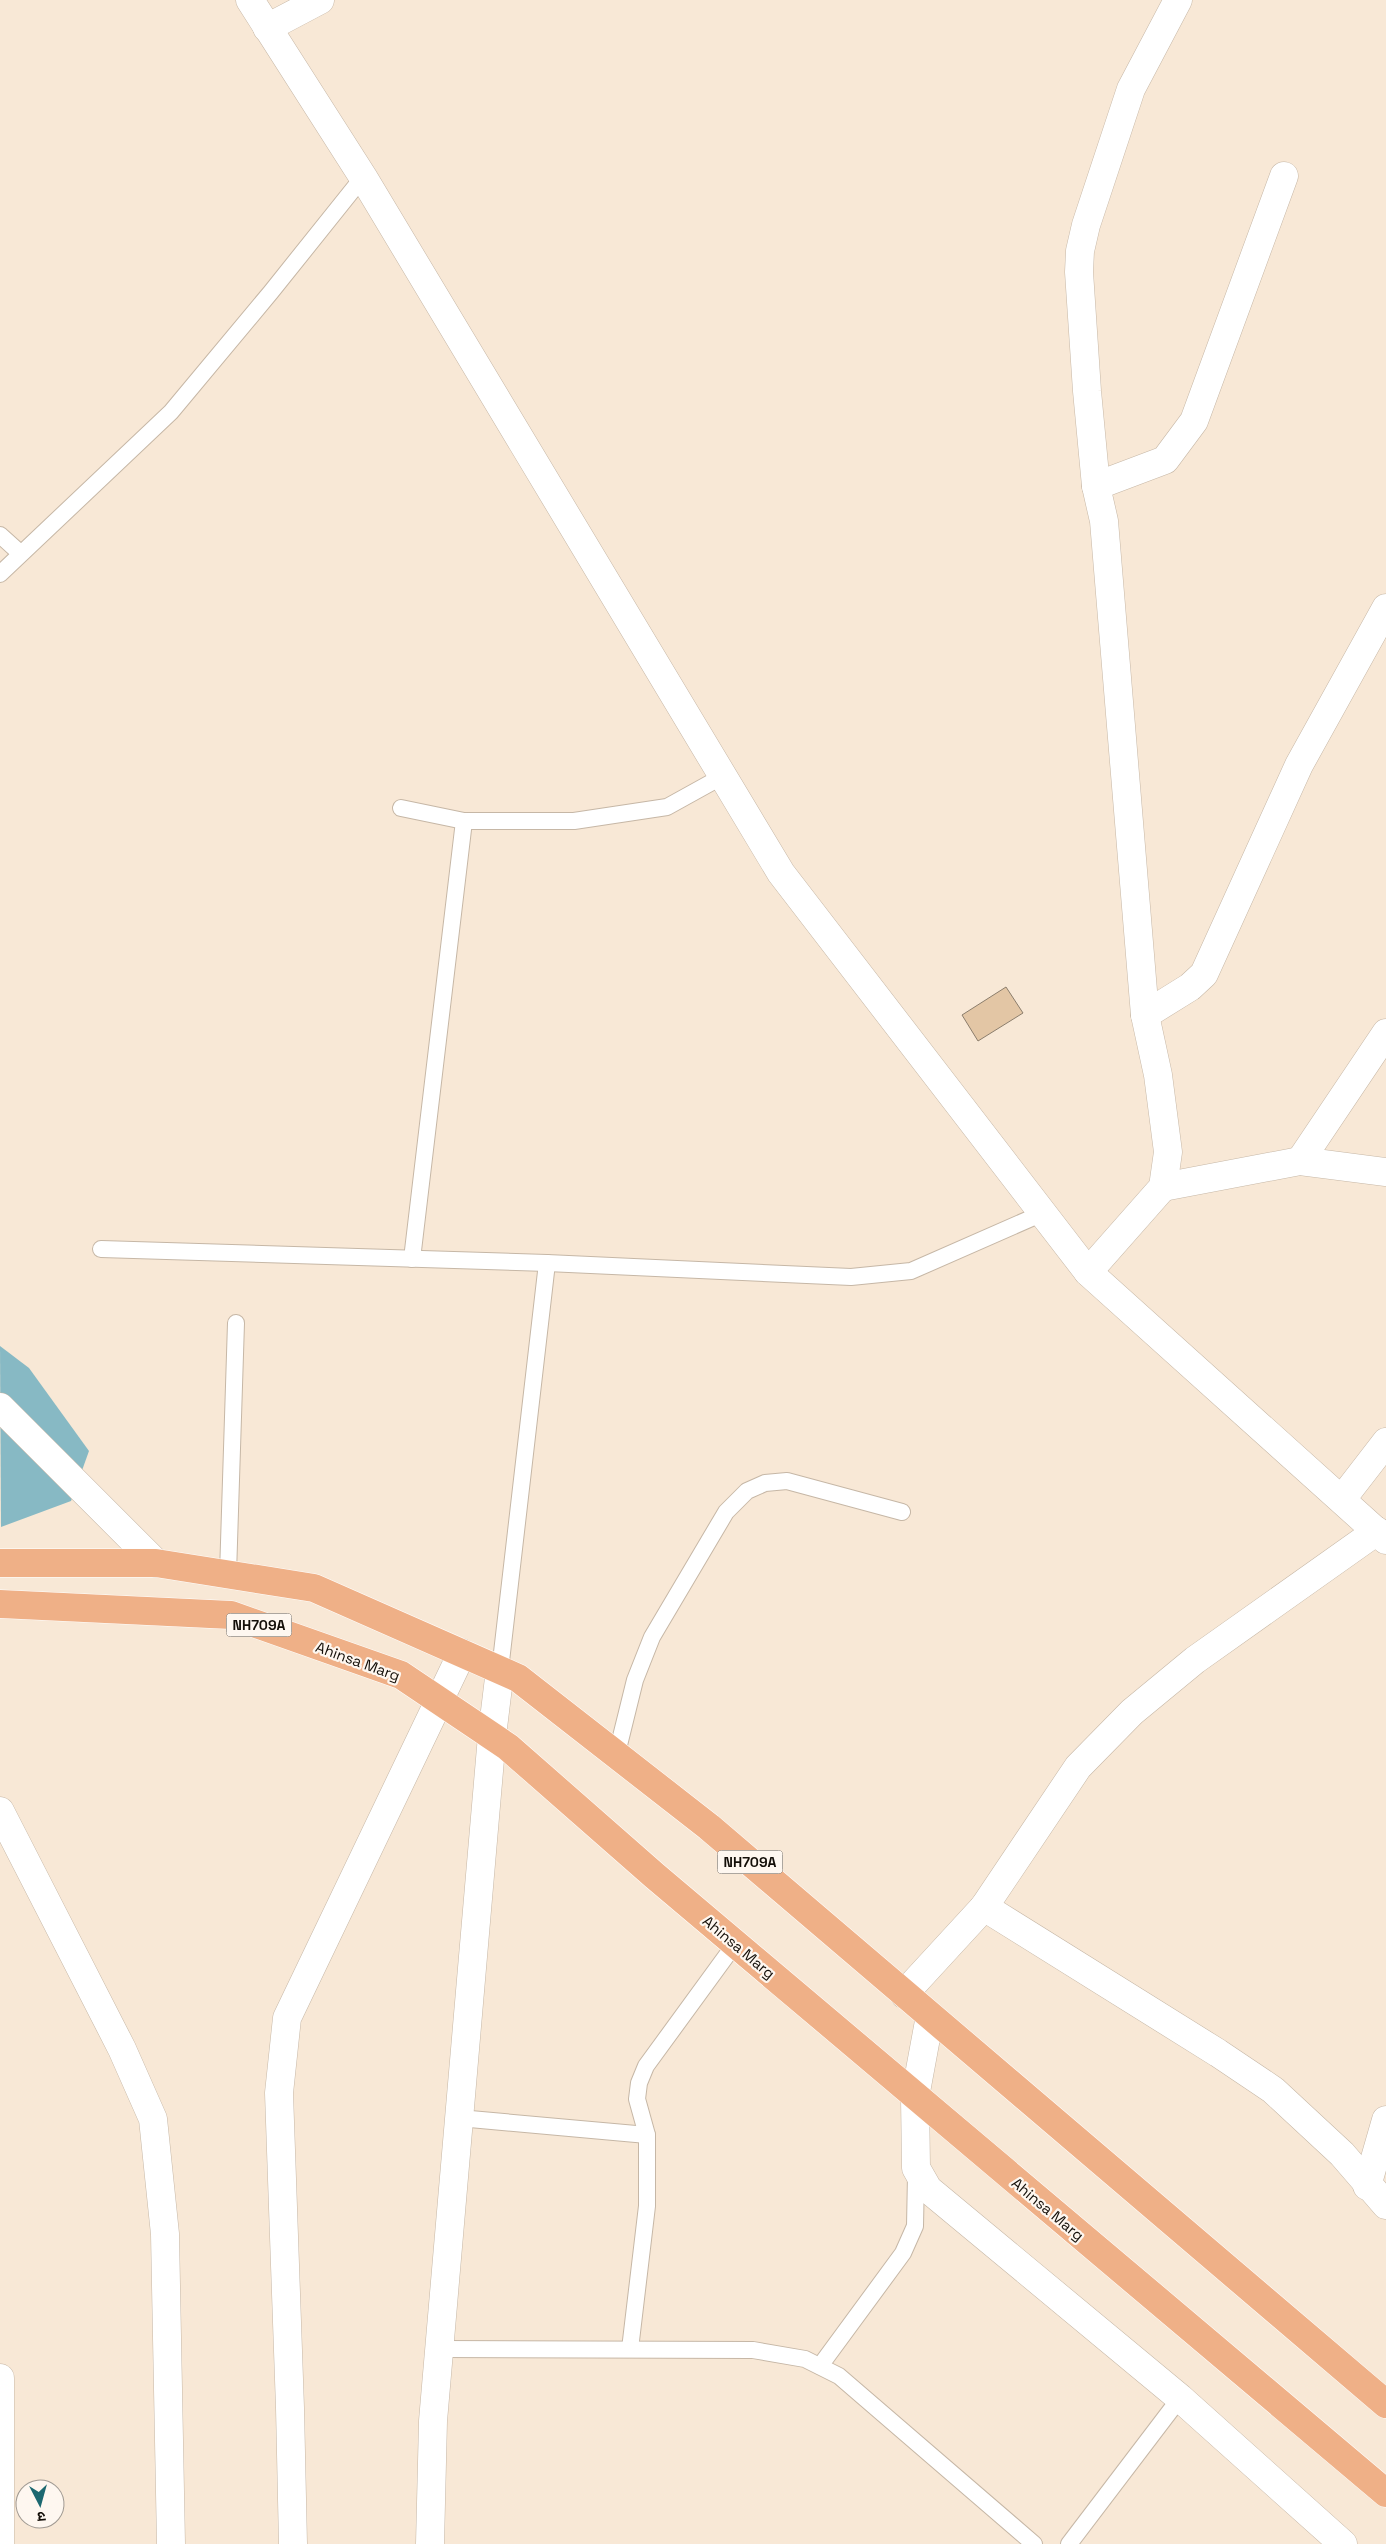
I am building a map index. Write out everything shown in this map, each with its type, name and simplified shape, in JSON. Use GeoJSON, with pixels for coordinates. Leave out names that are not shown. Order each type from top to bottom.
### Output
{"type":"FeatureCollection","features":[{"type":"Feature","properties":{"kind":"highway","name":"NH709A"},"geometry":{"type":"LineString","coordinates":[[0,1563],[156,1563],[314,1588],[518,1678],[617,1753],[709,1827],[1386,2404]]}},
{"type":"Feature","properties":{"kind":"highway","name":"Ahinsa Marg"},"geometry":{"type":"LineString","coordinates":[[0,1604],[231,1615],[402,1675],[508,1748],[735,1944],[1386,2493]]}},
{"type":"Feature","properties":{"kind":"street"},"geometry":{"type":"LineString","coordinates":[[250,0],[363,177],[782,873],[1088,1272],[1381,1536],[1195,1660],[1132,1712],[1078,1767],[984,1908],[904,1994]]}},
{"type":"Feature","properties":{"kind":"street"},"geometry":{"type":"LineString","coordinates":[[267,28],[320,0]]}},
{"type":"Feature","properties":{"kind":"street"},"geometry":{"type":"LineString","coordinates":[[1088,1272],[1163,1187],[1168,1152],[1158,1076],[1145,1015],[1104,521],[1096,486],[1081,312],[1080,251],[1086,226],[1131,89],[1178,0]]}},
{"type":"Feature","properties":{"kind":"street"},"geometry":{"type":"LineString","coordinates":[[1096,486],[1165,460],[1194,421],[1284,176]]}},
{"type":"Feature","properties":{"kind":"street"},"geometry":{"type":"LineString","coordinates":[[1145,1015],[1190,987],[1204,974],[1299,765],[1386,608]]}},
{"type":"Feature","properties":{"kind":"street"},"geometry":{"type":"LineString","coordinates":[[1300,1162],[1386,1032]]}},
{"type":"Feature","properties":{"kind":"street"},"geometry":{"type":"LineString","coordinates":[[1163,1187],[1300,1162],[1386,1172]]}},
{"type":"Feature","properties":{"kind":"street"},"geometry":{"type":"LineString","coordinates":[[0,1407],[156,1563]]}},
{"type":"Feature","properties":{"kind":"street"},"geometry":{"type":"LineString","coordinates":[[1342,1499],[1386,1442]]}},
{"type":"Feature","properties":{"kind":"street"},"geometry":{"type":"LineString","coordinates":[[293,2544],[290,2408],[278,2093],[287,2018],[462,1653]]}},
{"type":"Feature","properties":{"kind":"street"},"geometry":{"type":"LineString","coordinates":[[430,2544],[433,2421],[492,1736],[500,1670]]}},
{"type":"Feature","properties":{"kind":"street"},"geometry":{"type":"LineString","coordinates":[[0,1811],[122,2050],[153,2119],[165,2234],[171,2544]]}},
{"type":"Feature","properties":{"kind":"street"},"geometry":{"type":"LineString","coordinates":[[984,1908],[1218,2053],[1273,2090],[1342,2154],[1367,2186],[1386,2205]]}},
{"type":"Feature","properties":{"kind":"street"},"geometry":{"type":"LineString","coordinates":[[930,2016],[916,2097],[916,2168],[928,2189],[1180,2398],[1343,2544]]}},
{"type":"Feature","properties":{"kind":"street"},"geometry":{"type":"LineString","coordinates":[[1367,2186],[1386,2120]]}},
{"type":"Feature","properties":{"kind":"street"},"geometry":{"type":"LineString","coordinates":[[0,2378],[0,2544]]}},
{"type":"Feature","properties":{"kind":"lane"},"geometry":{"type":"LineString","coordinates":[[0,574],[171,412],[272,292],[363,177]]}},
{"type":"Feature","properties":{"kind":"lane"},"geometry":{"type":"LineString","coordinates":[[0,535],[20,553]]}},
{"type":"Feature","properties":{"kind":"lane"},"geometry":{"type":"LineString","coordinates":[[402,808],[464,821],[574,821],[667,807],[723,776]]}},
{"type":"Feature","properties":{"kind":"lane"},"geometry":{"type":"LineString","coordinates":[[412,1259],[464,821]]}},
{"type":"Feature","properties":{"kind":"lane"},"geometry":{"type":"LineString","coordinates":[[101,1249],[548,1263],[851,1277],[911,1271],[1043,1213]]}},
{"type":"Feature","properties":{"kind":"lane"},"geometry":{"type":"LineString","coordinates":[[500,1670],[548,1263]]}},
{"type":"Feature","properties":{"kind":"lane"},"geometry":{"type":"LineString","coordinates":[[228,1574],[236,1323]]}},
{"type":"Feature","properties":{"kind":"lane"},"geometry":{"type":"LineString","coordinates":[[617,1753],[635,1680],[652,1637],[726,1512],[747,1491],[765,1483],[788,1481],[902,1512]]}},
{"type":"Feature","properties":{"kind":"lane"},"geometry":{"type":"LineString","coordinates":[[630,2349],[647,2206],[647,2134],[637,2099],[639,2082],[646,2066],[735,1944]]}},
{"type":"Feature","properties":{"kind":"lane"},"geometry":{"type":"LineString","coordinates":[[459,2118],[647,2134]]}},
{"type":"Feature","properties":{"kind":"lane"},"geometry":{"type":"LineString","coordinates":[[820,2366],[904,2252],[915,2226],[916,2168]]}},
{"type":"Feature","properties":{"kind":"lane"},"geometry":{"type":"LineString","coordinates":[[439,2349],[753,2350],[805,2359],[839,2376],[1034,2544]]}},
{"type":"Feature","properties":{"kind":"lane"},"geometry":{"type":"LineString","coordinates":[[1069,2544],[1180,2398]]}},
{"type":"Feature","properties":{"kind":"water"},"geometry":{"type":"Polygon","coordinates":[[[0,1346],[29,1368],[89,1451],[71,1501],[1,1527],[0,1346]]]}},
{"type":"Feature","properties":{"kind":"building"},"geometry":{"type":"Polygon","coordinates":[[[1006,987],[1023,1013],[978,1041],[962,1015],[1006,987]]]}}]}
